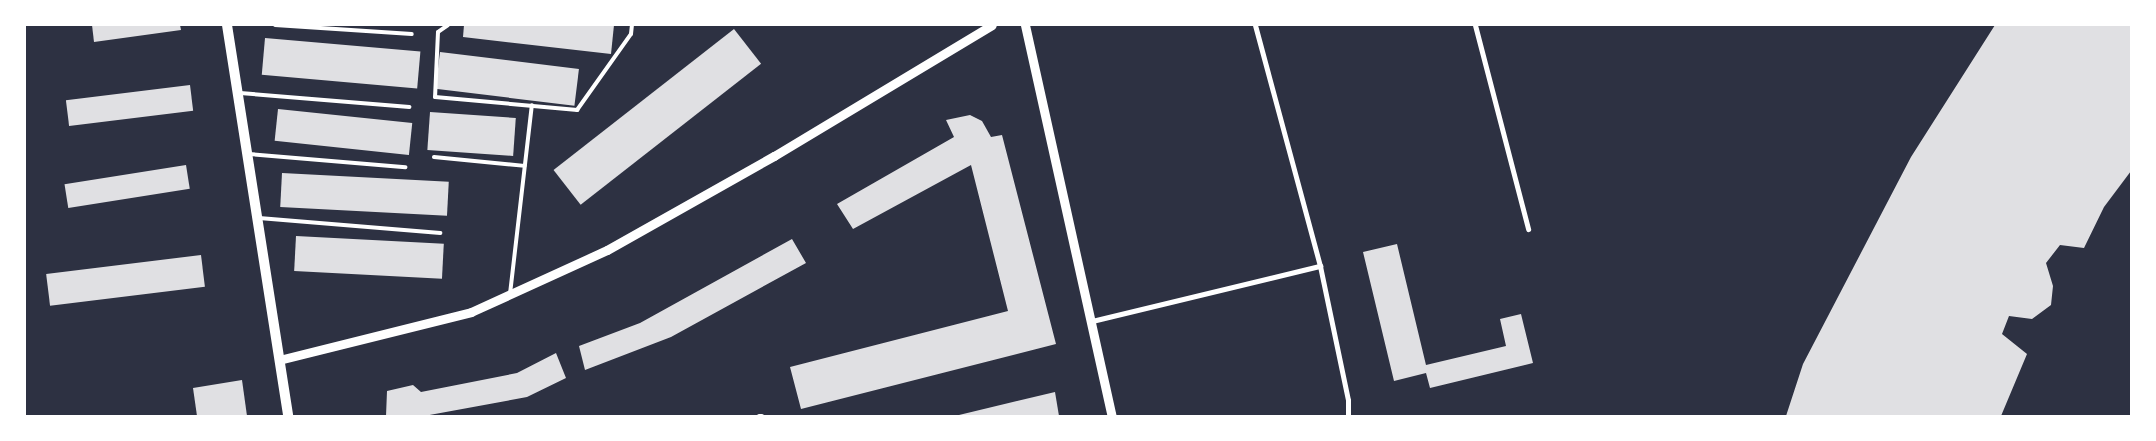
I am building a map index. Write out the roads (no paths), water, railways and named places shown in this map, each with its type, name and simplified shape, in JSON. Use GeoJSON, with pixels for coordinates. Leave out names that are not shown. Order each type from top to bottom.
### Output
{"type":"FeatureCollection","features":[{"type":"Feature","properties":{"kind":"main road"},"geometry":{"type":"LineString","coordinates":[[227,25],[288,416]]}},
{"type":"Feature","properties":{"kind":"street"},"geometry":{"type":"LineString","coordinates":[[279,360],[471,312],[607,250],[774,156],[992,25]]}},
{"type":"Feature","properties":{"kind":"street"},"geometry":{"type":"LineString","coordinates":[[1025,25],[1112,416]]}},
{"type":"Feature","properties":{"kind":"street"},"geometry":{"type":"LineString","coordinates":[[1255,25],[1320,266],[1348,400],[1348,416]]}},
{"type":"Feature","properties":{"kind":"street"},"geometry":{"type":"LineString","coordinates":[[1475,25],[1528,229]]}},
{"type":"Feature","properties":{"kind":"street"},"geometry":{"type":"LineString","coordinates":[[1092,320],[1320,266]]}},
{"type":"Feature","properties":{"kind":"lane"},"geometry":{"type":"LineString","coordinates":[[275,25],[412,34]]}},
{"type":"Feature","properties":{"kind":"lane"},"geometry":{"type":"LineString","coordinates":[[448,25],[438,32],[435,97],[577,110],[631,34],[632,25]]}},
{"type":"Feature","properties":{"kind":"lane"},"geometry":{"type":"LineString","coordinates":[[238,93],[409,107]]}},
{"type":"Feature","properties":{"kind":"lane"},"geometry":{"type":"LineString","coordinates":[[510,294],[532,105]]}},
{"type":"Feature","properties":{"kind":"lane"},"geometry":{"type":"LineString","coordinates":[[247,154],[405,166]]}},
{"type":"Feature","properties":{"kind":"lane"},"geometry":{"type":"LineString","coordinates":[[434,157],[525,166]]}},
{"type":"Feature","properties":{"kind":"lane"},"geometry":{"type":"LineString","coordinates":[[257,218],[440,233]]}}]}
